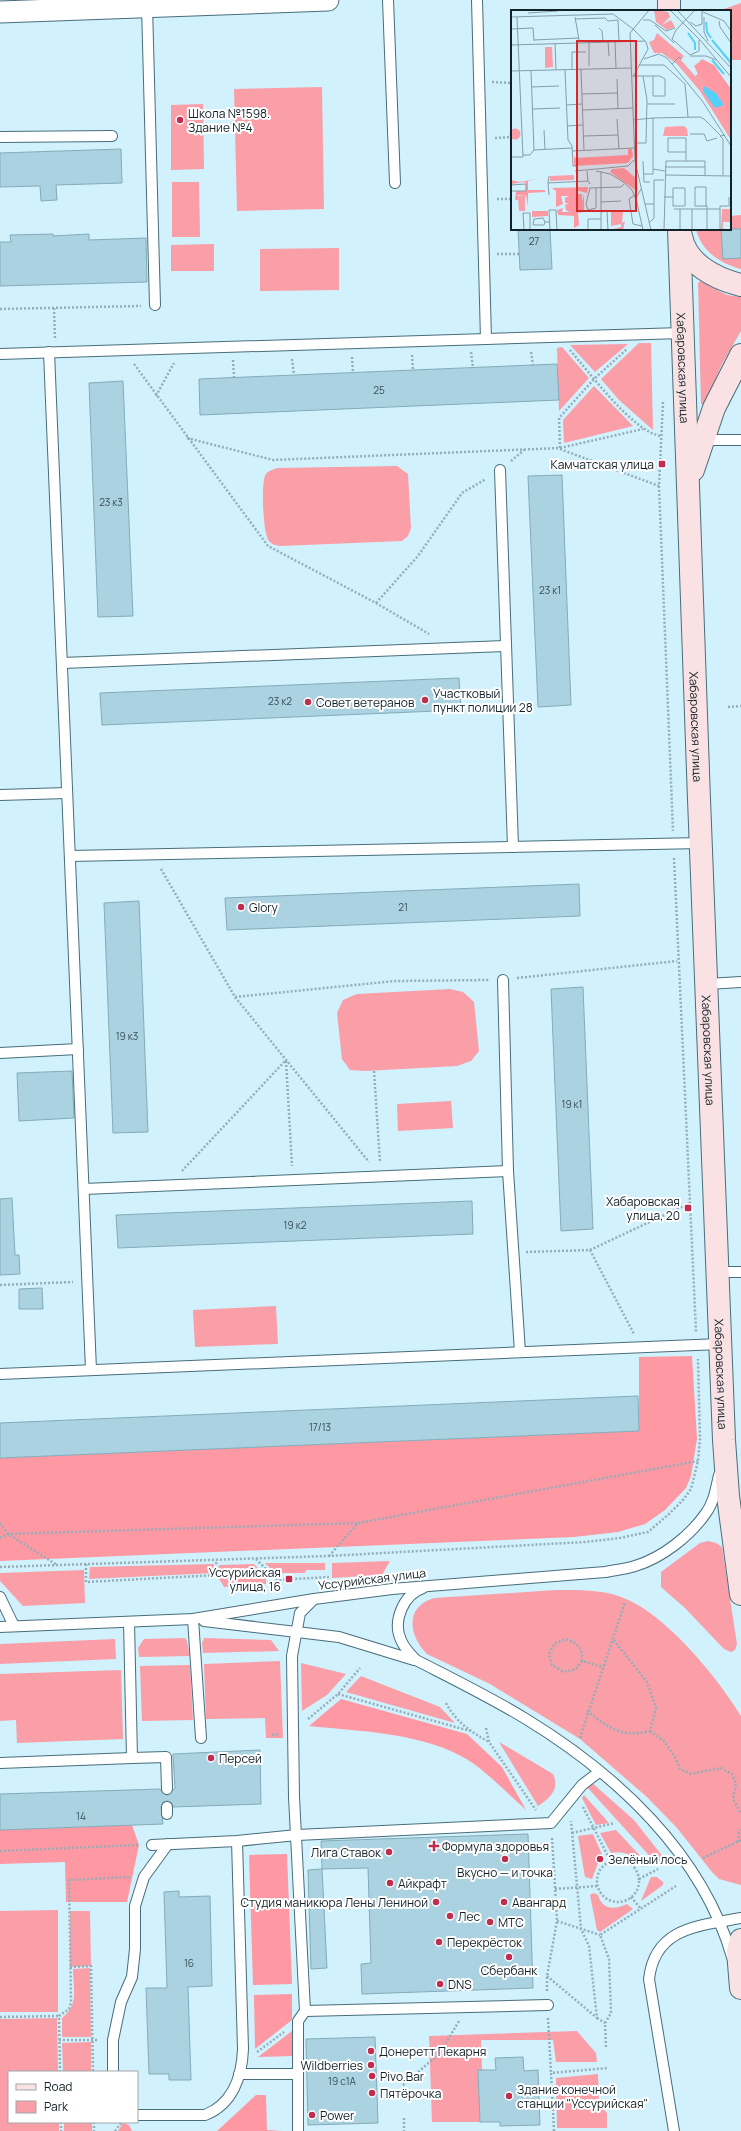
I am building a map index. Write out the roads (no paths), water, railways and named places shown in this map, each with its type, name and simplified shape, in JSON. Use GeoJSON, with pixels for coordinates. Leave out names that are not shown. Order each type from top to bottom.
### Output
{"type":"FeatureCollection","features":[{"type":"Feature","properties":{"kind":"main road"},"geometry":{"type":"LineString","coordinates":[[679,230],[682,241],[698,263],[708,272],[727,282],[741,285]]}},
{"type":"Feature","properties":{"kind":"main road","name":"Хабаровская улица"},"geometry":{"type":"LineString","coordinates":[[679,230],[688,506],[724,1440],[728,1496],[740,1581]]}},
{"type":"Feature","properties":{"kind":"main road","name":"Хабаровская улица"},"geometry":{"type":"LineString","coordinates":[[688,506],[690,478],[702,440],[719,397],[741,355]]}},
{"type":"Feature","properties":{"kind":"main road"},"geometry":{"type":"LineString","coordinates":[[741,1940],[738,1951],[741,1988]]}},
{"type":"Feature","properties":{"kind":"street"},"geometry":{"type":"LineString","coordinates":[[0,12],[26,5],[147,6],[328,0]]}},
{"type":"Feature","properties":{"kind":"lane"},"geometry":{"type":"LineString","coordinates":[[388,0],[395,183]]}},
{"type":"Feature","properties":{"kind":"lane"},"geometry":{"type":"LineString","coordinates":[[477,0],[486,339]]}},
{"type":"Feature","properties":{"kind":"lane"},"geometry":{"type":"LineString","coordinates":[[147,6],[155,305]]}},
{"type":"Feature","properties":{"kind":"lane"},"geometry":{"type":"LineString","coordinates":[[0,138],[112,136]]}},
{"type":"Feature","properties":{"kind":"lane"},"geometry":{"type":"LineString","coordinates":[[0,354],[52,351],[682,333]]}},
{"type":"Feature","properties":{"kind":"lane"},"geometry":{"type":"LineString","coordinates":[[52,351],[62,663],[91,1370]]}},
{"type":"Feature","properties":{"kind":"lane"},"geometry":{"type":"LineString","coordinates":[[702,440],[741,440]]}},
{"type":"Feature","properties":{"kind":"lane"},"geometry":{"type":"LineString","coordinates":[[500,470],[513,847]]}},
{"type":"Feature","properties":{"kind":"lane"},"geometry":{"type":"LineString","coordinates":[[62,663],[505,646]]}},
{"type":"Feature","properties":{"kind":"lane"},"geometry":{"type":"LineString","coordinates":[[0,795],[67,793]]}},
{"type":"Feature","properties":{"kind":"lane"},"geometry":{"type":"LineString","coordinates":[[70,856],[701,843]]}},
{"type":"Feature","properties":{"kind":"lane"},"geometry":{"type":"LineString","coordinates":[[503,980],[508,1171],[520,1352]]}},
{"type":"Feature","properties":{"kind":"lane"},"geometry":{"type":"LineString","coordinates":[[707,984],[741,982]]}},
{"type":"Feature","properties":{"kind":"lane"},"geometry":{"type":"LineString","coordinates":[[0,1052],[78,1049]]}},
{"type":"Feature","properties":{"kind":"lane"},"geometry":{"type":"LineString","coordinates":[[84,1189],[508,1171]]}},
{"type":"Feature","properties":{"kind":"lane"},"geometry":{"type":"LineString","coordinates":[[717,1272],[741,1272]]}},
{"type":"Feature","properties":{"kind":"lane"},"geometry":{"type":"LineString","coordinates":[[0,1374],[720,1344]]}},
{"type":"Feature","properties":{"kind":"lane","name":"Уссурийская улица"},"geometry":{"type":"LineString","coordinates":[[0,1627],[193,1619],[314,1599],[431,1585],[605,1572],[635,1566],[655,1558],[674,1545],[692,1529],[706,1512],[716,1492],[724,1440]]}},
{"type":"Feature","properties":{"kind":"lane"},"geometry":{"type":"LineString","coordinates":[[431,1585],[412,1594],[407,1599],[401,1611],[398,1624],[400,1639],[407,1652],[416,1660],[527,1719],[568,1747],[643,1810],[667,1836],[688,1865],[718,1922],[730,1951],[741,1988]]}},
{"type":"Feature","properties":{"kind":"lane"},"geometry":{"type":"LineString","coordinates":[[0,1597],[14,1626]]}},
{"type":"Feature","properties":{"kind":"lane"},"geometry":{"type":"LineString","coordinates":[[298,2131],[298,2021],[305,2011],[292,1732],[292,1656],[295,1631],[300,1613],[314,1599]]}},
{"type":"Feature","properties":{"kind":"lane"},"geometry":{"type":"LineString","coordinates":[[193,1619],[201,1738]]}},
{"type":"Feature","properties":{"kind":"lane","name":"Уссурийская улица"},"geometry":{"type":"LineString","coordinates":[[193,1619],[340,1636],[416,1660]]}},
{"type":"Feature","properties":{"kind":"lane"},"geometry":{"type":"LineString","coordinates":[[129,1622],[132,1758]]}},
{"type":"Feature","properties":{"kind":"lane"},"geometry":{"type":"LineString","coordinates":[[0,1764],[166,1757],[167,1788]]}},
{"type":"Feature","properties":{"kind":"lane"},"geometry":{"type":"LineString","coordinates":[[152,1845],[237,1841],[297,1835],[551,1823],[582,1786],[599,1772]]}},
{"type":"Feature","properties":{"kind":"lane"},"geometry":{"type":"LineString","coordinates":[[138,2115],[205,2115],[214,2111],[225,2102],[233,2092],[243,2063],[237,1841]]}},
{"type":"Feature","properties":{"kind":"lane"},"geometry":{"type":"LineString","coordinates":[[113,2071],[113,2040],[122,2002],[132,1977],[135,1949],[135,1906],[144,1877],[168,1844]]}},
{"type":"Feature","properties":{"kind":"lane"},"geometry":{"type":"LineString","coordinates":[[674,2131],[649,1979],[651,1964],[660,1945],[677,1934],[700,1926],[741,1918]]}},
{"type":"Feature","properties":{"kind":"lane"},"geometry":{"type":"LineString","coordinates":[[305,2011],[548,2005]]}},
{"type":"Feature","properties":{"kind":"lane"},"geometry":{"type":"LineString","coordinates":[[239,2074],[298,2074]]}},
{"type":"Feature","properties":{"kind":"place","name":"Школа №1598. Здание №4"},"geometry":{"type":"Point","coordinates":[180,120]}},
{"type":"Feature","properties":{"kind":"place","name":"Камчатская улица"},"geometry":{"type":"Point","coordinates":[662,464]}},
{"type":"Feature","properties":{"kind":"place","name":"Участковый пункт полиции 28"},"geometry":{"type":"Point","coordinates":[425,700]}},
{"type":"Feature","properties":{"kind":"place","name":"Совет ветеранов"},"geometry":{"type":"Point","coordinates":[308,702]}},
{"type":"Feature","properties":{"kind":"place","name":"Glory"},"geometry":{"type":"Point","coordinates":[241,907]}},
{"type":"Feature","properties":{"kind":"place","name":"Хабаровская улица, 20"},"geometry":{"type":"Point","coordinates":[688,1208]}},
{"type":"Feature","properties":{"kind":"place","name":"Уссурийская улица, 16"},"geometry":{"type":"Point","coordinates":[289,1579]}},
{"type":"Feature","properties":{"kind":"place","name":"Персей"},"geometry":{"type":"Point","coordinates":[211,1758]}},
{"type":"Feature","properties":{"kind":"place","name":"Формула здоровья"},"geometry":{"type":"Point","coordinates":[434,1846]}},
{"type":"Feature","properties":{"kind":"place","name":"Лига Ставок"},"geometry":{"type":"Point","coordinates":[389,1852]}},
{"type":"Feature","properties":{"kind":"place","name":"Вкусно — и точка"},"geometry":{"type":"Point","coordinates":[505,1859]}},
{"type":"Feature","properties":{"kind":"place","name":"Зелёный лось"},"geometry":{"type":"Point","coordinates":[600,1859]}},
{"type":"Feature","properties":{"kind":"place","name":"Айкрафт"},"geometry":{"type":"Point","coordinates":[390,1883]}},
{"type":"Feature","properties":{"kind":"place","name":"Студия маникюра Лены Лениной"},"geometry":{"type":"Point","coordinates":[436,1902]}},
{"type":"Feature","properties":{"kind":"place","name":"Авангард"},"geometry":{"type":"Point","coordinates":[504,1902]}},
{"type":"Feature","properties":{"kind":"place","name":"Лес"},"geometry":{"type":"Point","coordinates":[450,1916]}},
{"type":"Feature","properties":{"kind":"place","name":"МТС"},"geometry":{"type":"Point","coordinates":[490,1922]}},
{"type":"Feature","properties":{"kind":"place","name":"Перекрёсток"},"geometry":{"type":"Point","coordinates":[439,1942]}},
{"type":"Feature","properties":{"kind":"place","name":"Сбербанк"},"geometry":{"type":"Point","coordinates":[509,1957]}},
{"type":"Feature","properties":{"kind":"place","name":"DNS"},"geometry":{"type":"Point","coordinates":[440,1984]}},
{"type":"Feature","properties":{"kind":"place","name":"Донеретт Пекарня"},"geometry":{"type":"Point","coordinates":[371,2051]}},
{"type":"Feature","properties":{"kind":"place","name":"Wildberries"},"geometry":{"type":"Point","coordinates":[371,2065]}},
{"type":"Feature","properties":{"kind":"place","name":"Pivo.Bar"},"geometry":{"type":"Point","coordinates":[372,2076]}},
{"type":"Feature","properties":{"kind":"place","name":"Пятёрочка"},"geometry":{"type":"Point","coordinates":[372,2093]}},
{"type":"Feature","properties":{"kind":"place","name":"Здание конечной станции \"Уссурийская\""},"geometry":{"type":"Point","coordinates":[509,2096]}},
{"type":"Feature","properties":{"kind":"place","name":"Power"},"geometry":{"type":"Point","coordinates":[312,2115]}}]}
